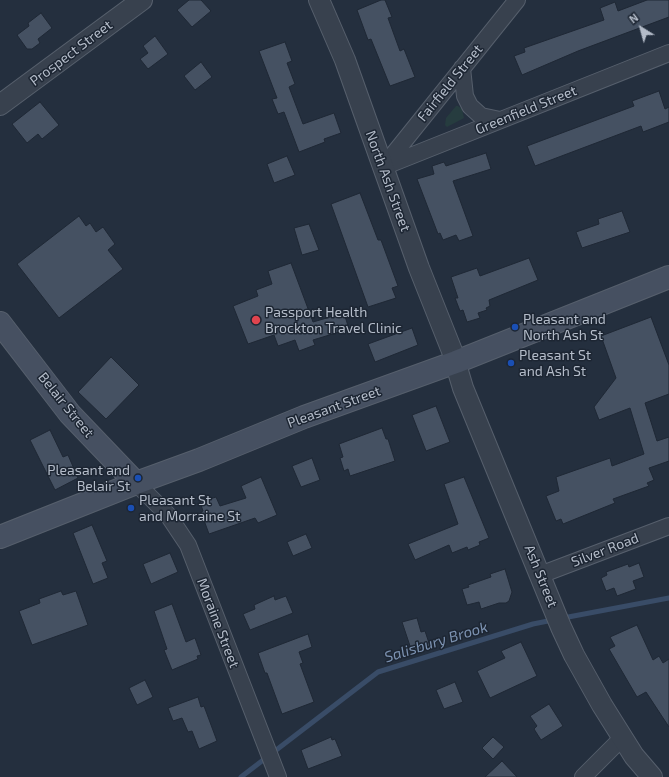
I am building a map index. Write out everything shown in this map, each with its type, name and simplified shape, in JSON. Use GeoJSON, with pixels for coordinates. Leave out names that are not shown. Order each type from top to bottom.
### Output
{"type":"FeatureCollection","features":[{"type":"Feature","properties":{"kind":"main road","name":"Pleasant Street"},"geometry":{"type":"LineString","coordinates":[[0,537],[136,483],[199,460],[304,417],[456,362],[669,277]]}},
{"type":"Feature","properties":{"kind":"main road","name":"Belair Street"},"geometry":{"type":"LineString","coordinates":[[0,323],[70,414],[136,483]]}},
{"type":"Feature","properties":{"kind":"street","name":"Prospect Street"},"geometry":{"type":"LineString","coordinates":[[0,105],[142,0]]}},
{"type":"Feature","properties":{"kind":"street","name":"North Ash Street"},"geometry":{"type":"LineString","coordinates":[[319,0],[345,60],[419,268],[456,362]]}},
{"type":"Feature","properties":{"kind":"street","name":"Fairfield Street"},"geometry":{"type":"LineString","coordinates":[[383,167],[517,0]]}},
{"type":"Feature","properties":{"kind":"street","name":"Greenfield Street"},"geometry":{"type":"LineString","coordinates":[[383,167],[669,53]]}},
{"type":"Feature","properties":{"kind":"street"},"geometry":{"type":"LineString","coordinates":[[462,68],[464,96],[470,106],[481,116],[500,120]]}},
{"type":"Feature","properties":{"kind":"street","name":"Ash Street"},"geometry":{"type":"LineString","coordinates":[[456,362],[462,388],[558,619],[586,680],[634,756],[652,777]]}},
{"type":"Feature","properties":{"kind":"street","name":"Moraine Street"},"geometry":{"type":"LineString","coordinates":[[136,483],[168,515],[188,545],[278,777]]}},
{"type":"Feature","properties":{"kind":"street","name":"Silver Road"},"geometry":{"type":"LineString","coordinates":[[540,575],[669,526]]}},
{"type":"Feature","properties":{"kind":"street"},"geometry":{"type":"LineString","coordinates":[[582,777],[622,738]]}},
{"type":"Feature","properties":{"kind":"green space"},"geometry":{"type":"Polygon","coordinates":[[[456,106],[462,109],[464,118],[447,127],[445,125],[446,118],[456,106]]]}},
{"type":"Feature","properties":{"kind":"building"},"geometry":{"type":"Polygon","coordinates":[[[189,0],[201,0],[211,11],[192,27],[177,10],[189,0]]]}},
{"type":"Feature","properties":{"kind":"building"},"geometry":{"type":"Polygon","coordinates":[[[381,0],[385,0],[392,17],[388,18],[400,51],[404,49],[415,77],[390,86],[371,39],[368,40],[357,10],[381,0]]]}},
{"type":"Feature","properties":{"kind":"building"},"geometry":{"type":"Polygon","coordinates":[[[647,0],[669,0],[669,17],[578,51],[522,75],[514,56],[525,52],[524,48],[604,20],[600,8],[615,2],[618,11],[647,0]]]}},
{"type":"Feature","properties":{"kind":"building"},"geometry":{"type":"Polygon","coordinates":[[[41,13],[52,28],[38,39],[40,43],[32,49],[27,49],[17,35],[29,26],[28,23],[41,13]]]}},
{"type":"Feature","properties":{"kind":"building"},"geometry":{"type":"Polygon","coordinates":[[[155,36],[168,54],[148,69],[140,59],[148,53],[143,46],[155,36]]]}},
{"type":"Feature","properties":{"kind":"building"},"geometry":{"type":"Polygon","coordinates":[[[285,42],[292,61],[287,63],[295,84],[289,87],[303,124],[334,113],[341,133],[324,139],[325,142],[299,152],[284,112],[278,114],[272,99],[277,98],[259,51],[285,42]]]}},
{"type":"Feature","properties":{"kind":"building"},"geometry":{"type":"Polygon","coordinates":[[[201,62],[212,77],[195,90],[184,76],[201,62]]]}},
{"type":"Feature","properties":{"kind":"building"},"geometry":{"type":"Polygon","coordinates":[[[659,91],[665,109],[669,107],[669,122],[643,132],[641,126],[535,166],[527,146],[634,106],[632,101],[659,91]]]}},
{"type":"Feature","properties":{"kind":"building"},"geometry":{"type":"Polygon","coordinates":[[[40,102],[59,125],[42,139],[38,134],[27,143],[12,124],[40,102]]]}},
{"type":"Feature","properties":{"kind":"building"},"geometry":{"type":"Polygon","coordinates":[[[486,153],[491,169],[453,181],[473,236],[459,241],[456,235],[443,240],[440,233],[438,234],[417,179],[434,174],[432,166],[444,162],[446,166],[486,153]]]}},
{"type":"Feature","properties":{"kind":"building"},"geometry":{"type":"Polygon","coordinates":[[[287,156],[295,175],[274,183],[267,164],[287,156]]]}},
{"type":"Feature","properties":{"kind":"building"},"geometry":{"type":"Polygon","coordinates":[[[360,193],[378,240],[381,240],[398,286],[392,288],[396,298],[368,307],[331,204],[360,193]]]}},
{"type":"Feature","properties":{"kind":"building"},"geometry":{"type":"Polygon","coordinates":[[[622,211],[630,232],[582,248],[576,232],[599,224],[598,219],[622,211]]]}},
{"type":"Feature","properties":{"kind":"building"},"geometry":{"type":"Polygon","coordinates":[[[79,216],[86,226],[90,223],[96,232],[103,227],[115,244],[108,250],[123,269],[59,318],[17,264],[79,216]]]}},
{"type":"Feature","properties":{"kind":"building"},"geometry":{"type":"Polygon","coordinates":[[[309,224],[319,250],[302,255],[294,228],[309,224]]]}},
{"type":"Feature","properties":{"kind":"building"},"geometry":{"type":"Polygon","coordinates":[[[529,258],[538,280],[489,300],[490,306],[486,308],[487,310],[478,313],[480,318],[467,322],[463,310],[460,311],[455,298],[458,298],[451,277],[477,268],[480,276],[529,258]]]}},
{"type":"Feature","properties":{"kind":"building"},"geometry":{"type":"Polygon","coordinates":[[[291,263],[313,322],[344,313],[349,329],[313,340],[315,345],[299,351],[295,340],[278,346],[274,335],[248,344],[233,306],[258,296],[256,290],[272,284],[268,271],[291,263]]]}},
{"type":"Feature","properties":{"kind":"building"},"geometry":{"type":"Polygon","coordinates":[[[651,317],[669,365],[669,394],[645,403],[657,441],[669,437],[669,461],[649,468],[654,480],[647,483],[649,486],[613,499],[615,503],[563,524],[561,519],[556,521],[546,496],[559,491],[556,477],[610,458],[612,466],[644,454],[630,408],[599,420],[594,407],[616,378],[601,336],[651,317]]]}},
{"type":"Feature","properties":{"kind":"building"},"geometry":{"type":"Polygon","coordinates":[[[412,328],[418,345],[375,362],[368,344],[412,328]]]}},
{"type":"Feature","properties":{"kind":"building"},"geometry":{"type":"Polygon","coordinates":[[[111,357],[139,385],[106,419],[78,392],[111,357]]]}},
{"type":"Feature","properties":{"kind":"building"},"geometry":{"type":"Polygon","coordinates":[[[436,406],[450,442],[426,451],[412,415],[436,406]]]}},
{"type":"Feature","properties":{"kind":"building"},"geometry":{"type":"Polygon","coordinates":[[[382,428],[386,439],[388,439],[395,461],[350,476],[348,469],[344,471],[340,458],[343,457],[339,444],[382,428]]]}},
{"type":"Feature","properties":{"kind":"building"},"geometry":{"type":"Polygon","coordinates":[[[50,430],[63,457],[68,455],[78,478],[55,490],[30,440],[50,430]]]}},
{"type":"Feature","properties":{"kind":"building"},"geometry":{"type":"Polygon","coordinates":[[[312,458],[320,480],[301,487],[292,466],[312,458]]]}},
{"type":"Feature","properties":{"kind":"building"},"geometry":{"type":"Polygon","coordinates":[[[261,477],[277,515],[258,523],[255,518],[209,534],[201,512],[203,511],[200,502],[216,497],[220,506],[246,498],[241,486],[261,477]]]}},
{"type":"Feature","properties":{"kind":"building"},"geometry":{"type":"Polygon","coordinates":[[[464,477],[489,538],[479,542],[480,545],[468,550],[467,547],[452,553],[449,545],[415,560],[408,544],[458,524],[444,484],[464,477]]]}},
{"type":"Feature","properties":{"kind":"building"},"geometry":{"type":"Polygon","coordinates":[[[92,525],[107,561],[102,563],[108,578],[93,584],[73,533],[92,525]]]}},
{"type":"Feature","properties":{"kind":"building"},"geometry":{"type":"Polygon","coordinates":[[[306,534],[312,548],[293,556],[287,542],[306,534]]]}},
{"type":"Feature","properties":{"kind":"building"},"geometry":{"type":"Polygon","coordinates":[[[170,553],[178,572],[151,584],[143,564],[170,553]]]}},
{"type":"Feature","properties":{"kind":"building"},"geometry":{"type":"Polygon","coordinates":[[[639,563],[644,577],[633,581],[636,589],[617,596],[614,588],[606,591],[601,578],[607,575],[606,572],[628,564],[629,567],[639,563]]]}},
{"type":"Feature","properties":{"kind":"building"},"geometry":{"type":"Polygon","coordinates":[[[505,569],[512,592],[509,601],[481,609],[479,602],[467,605],[462,589],[469,587],[468,585],[491,577],[490,574],[505,569]]]}},
{"type":"Feature","properties":{"kind":"building"},"geometry":{"type":"Polygon","coordinates":[[[61,591],[63,595],[76,591],[88,625],[32,645],[19,611],[40,603],[39,599],[61,591]]]}},
{"type":"Feature","properties":{"kind":"building"},"geometry":{"type":"Polygon","coordinates":[[[274,596],[275,600],[286,596],[293,613],[250,630],[243,614],[255,609],[254,605],[274,596]]]}},
{"type":"Feature","properties":{"kind":"building"},"geometry":{"type":"Polygon","coordinates":[[[172,604],[186,642],[195,638],[201,655],[197,656],[198,659],[172,670],[164,650],[167,649],[154,611],[172,604]]]}},
{"type":"Feature","properties":{"kind":"building"},"geometry":{"type":"Polygon","coordinates":[[[417,618],[421,632],[425,631],[430,646],[412,652],[402,622],[417,618]]]}},
{"type":"Feature","properties":{"kind":"building"},"geometry":{"type":"Polygon","coordinates":[[[637,625],[653,660],[659,656],[663,663],[669,659],[669,727],[646,692],[637,697],[609,649],[615,646],[610,637],[637,625]]]}},
{"type":"Feature","properties":{"kind":"building"},"geometry":{"type":"Polygon","coordinates":[[[308,634],[312,647],[299,652],[303,663],[300,664],[314,702],[282,714],[258,653],[308,634]]]}},
{"type":"Feature","properties":{"kind":"building"},"geometry":{"type":"Polygon","coordinates":[[[521,642],[537,676],[490,698],[477,671],[505,658],[501,651],[521,642]]]}},
{"type":"Feature","properties":{"kind":"building"},"geometry":{"type":"Polygon","coordinates":[[[145,680],[153,697],[137,705],[129,688],[145,680]]]}},
{"type":"Feature","properties":{"kind":"building"},"geometry":{"type":"Polygon","coordinates":[[[455,682],[463,702],[444,709],[436,690],[455,682]]]}},
{"type":"Feature","properties":{"kind":"building"},"geometry":{"type":"Polygon","coordinates":[[[198,697],[201,707],[204,706],[217,741],[199,749],[192,731],[188,732],[182,718],[173,721],[168,708],[198,697]]]}},
{"type":"Feature","properties":{"kind":"building"},"geometry":{"type":"Polygon","coordinates":[[[549,704],[563,726],[541,740],[534,729],[537,726],[530,716],[549,704]]]}},
{"type":"Feature","properties":{"kind":"building"},"geometry":{"type":"Polygon","coordinates":[[[331,737],[332,740],[335,739],[342,756],[308,769],[301,750],[331,737]]]}},
{"type":"Feature","properties":{"kind":"building"},"geometry":{"type":"Polygon","coordinates":[[[493,737],[504,747],[493,759],[482,748],[493,737]]]}},
{"type":"Feature","properties":{"kind":"building"},"geometry":{"type":"Polygon","coordinates":[[[502,761],[517,777],[485,777],[502,761]]]}},
{"type":"Feature","properties":{"kind":"waterway","name":"Salisbury Brook"},"geometry":{"type":"LineString","coordinates":[[563,618],[669,598]]}},
{"type":"Feature","properties":{"kind":"waterway","name":"Salisbury Brook"},"geometry":{"type":"LineString","coordinates":[[241,777],[378,672],[533,624],[553,620]]}},
{"type":"Feature","properties":{"kind":"place","name":"Passport Health Brockton Travel Clinic"},"geometry":{"type":"Point","coordinates":[256,320]}},
{"type":"Feature","properties":{"kind":"place","name":"Pleasant and North Ash St"},"geometry":{"type":"Point","coordinates":[515,327]}},
{"type":"Feature","properties":{"kind":"place","name":"Pleasant St and Ash St"},"geometry":{"type":"Point","coordinates":[511,363]}},
{"type":"Feature","properties":{"kind":"place","name":"Pleasant and Belair St"},"geometry":{"type":"Point","coordinates":[138,478]}},
{"type":"Feature","properties":{"kind":"place","name":"Pleasant St and Morraine St"},"geometry":{"type":"Point","coordinates":[131,508]}}]}
